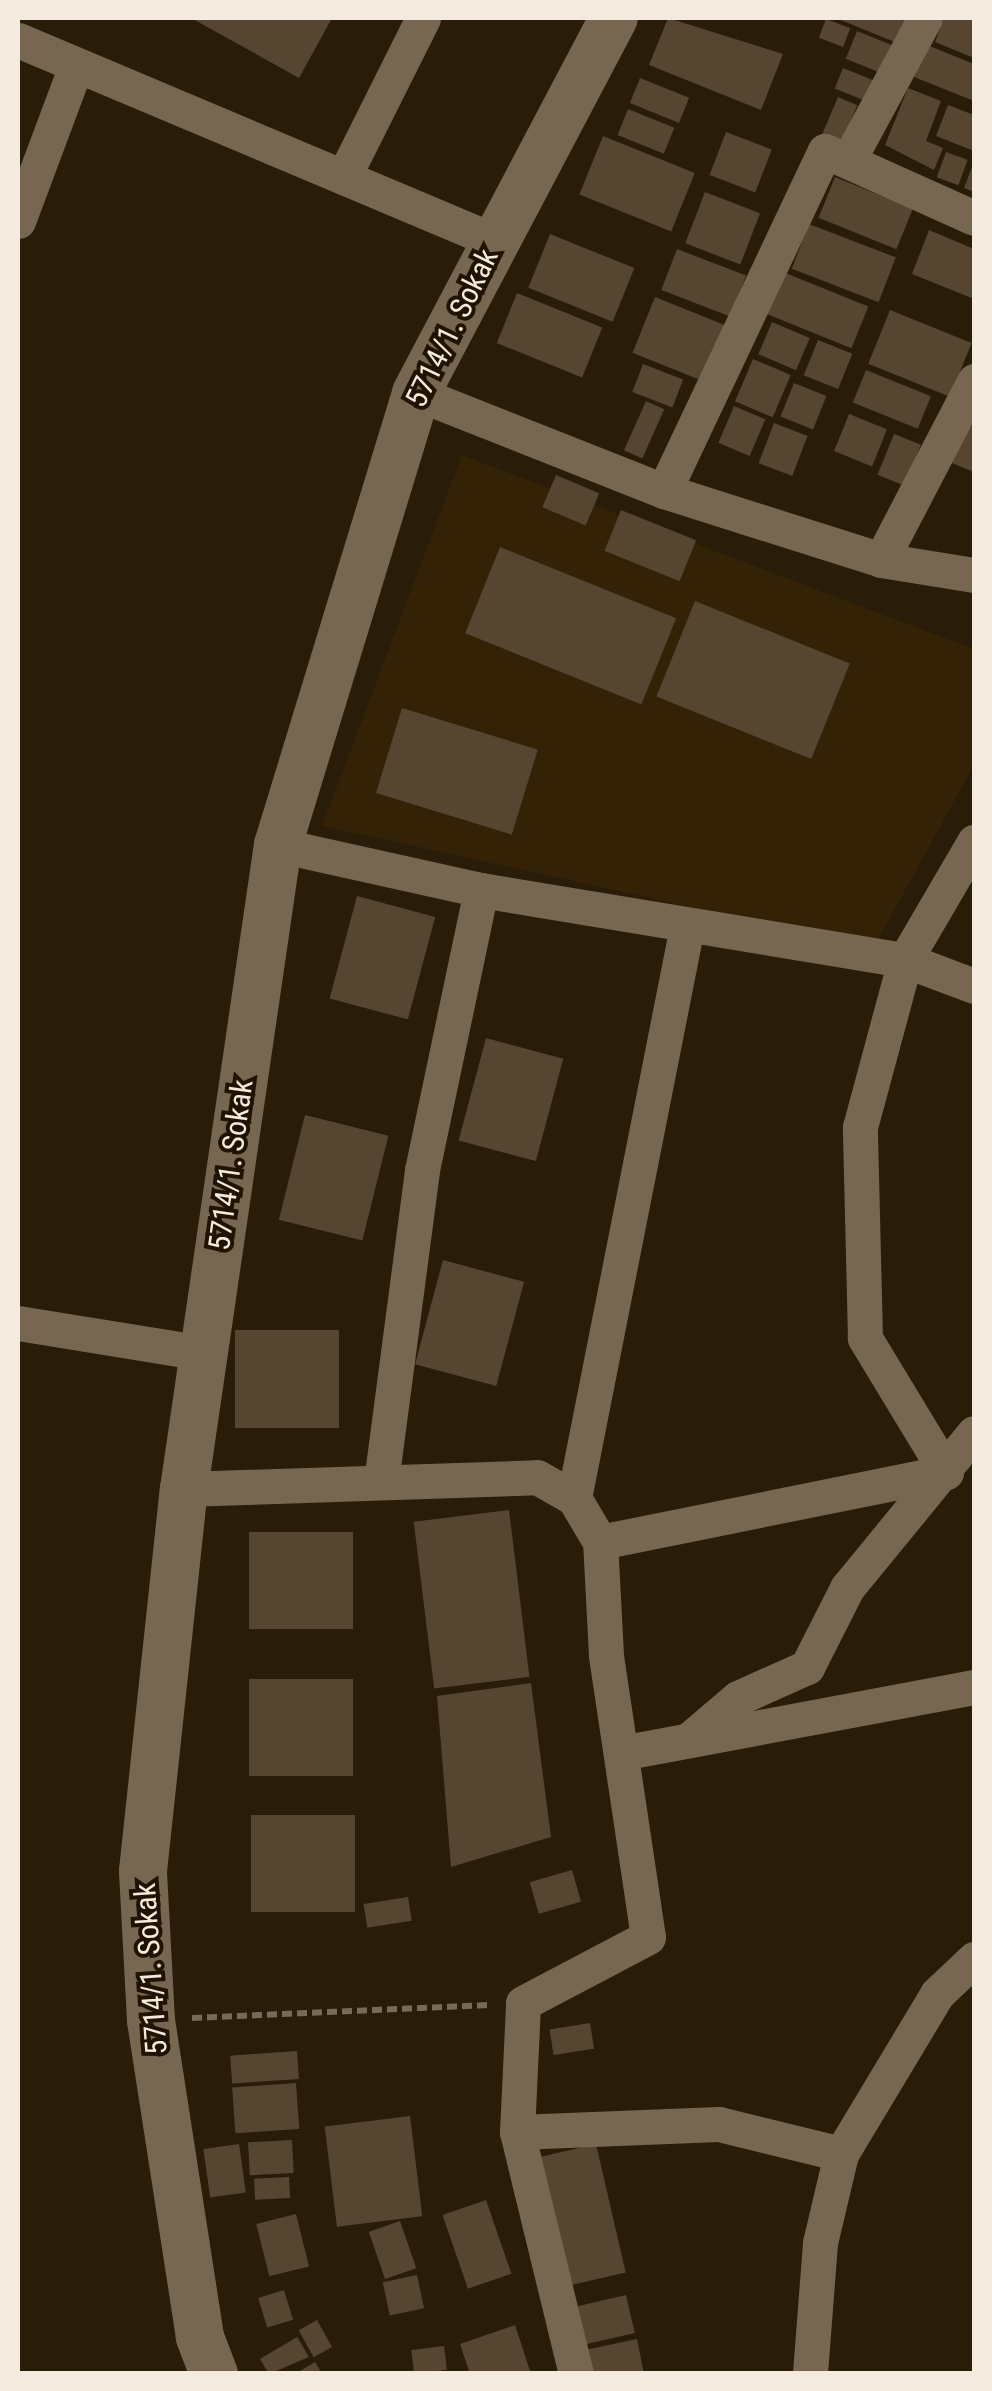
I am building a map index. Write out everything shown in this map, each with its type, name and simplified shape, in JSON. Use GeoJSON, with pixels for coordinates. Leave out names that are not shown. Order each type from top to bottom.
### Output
{"type":"FeatureCollection","features":[{"type":"Feature","properties":{"kind":"main road","name":"5714/1. Sokak"},"geometry":{"type":"LineString","coordinates":[[214,2374],[200,2337],[151,2020],[143,1872],[184,1489],[278,845],[416,393],[614,18]]}},
{"type":"Feature","properties":{"kind":"street"},"geometry":{"type":"LineString","coordinates":[[345,174],[424,18]]}},
{"type":"Feature","properties":{"kind":"street"},"geometry":{"type":"LineString","coordinates":[[848,162],[925,18]]}},
{"type":"Feature","properties":{"kind":"street"},"geometry":{"type":"LineString","coordinates":[[18,40],[345,174],[495,241]]}},
{"type":"Feature","properties":{"kind":"street"},"geometry":{"type":"LineString","coordinates":[[18,222],[76,66]]}},
{"type":"Feature","properties":{"kind":"street"},"geometry":{"type":"LineString","coordinates":[[664,492],[826,150],[974,218]]}},
{"type":"Feature","properties":{"kind":"street"},"geometry":{"type":"LineString","coordinates":[[881,560],[974,381]]}},
{"type":"Feature","properties":{"kind":"street"},"geometry":{"type":"LineString","coordinates":[[416,393],[664,492],[881,560],[974,575]]}},
{"type":"Feature","properties":{"kind":"street"},"geometry":{"type":"LineString","coordinates":[[946,1472],[866,1338],[860,1127],[906,960],[974,842]]}},
{"type":"Feature","properties":{"kind":"street"},"geometry":{"type":"LineString","coordinates":[[278,845],[481,890],[906,960],[974,986]]}},
{"type":"Feature","properties":{"kind":"street"},"geometry":{"type":"LineString","coordinates":[[381,1482],[422,1170],[481,890]]}},
{"type":"Feature","properties":{"kind":"street"},"geometry":{"type":"LineString","coordinates":[[574,1498],[687,926]]}},
{"type":"Feature","properties":{"kind":"street"},"geometry":{"type":"LineString","coordinates":[[18,1323],[204,1354]]}},
{"type":"Feature","properties":{"kind":"street"},"geometry":{"type":"LineString","coordinates":[[692,1737],[738,1698],[807,1667],[846,1588],[946,1472],[974,1433]]}},
{"type":"Feature","properties":{"kind":"street"},"geometry":{"type":"LineString","coordinates":[[600,1542],[946,1472]]}},
{"type":"Feature","properties":{"kind":"street"},"geometry":{"type":"LineString","coordinates":[[184,1489],[537,1477],[574,1498],[600,1542],[621,1753],[648,1937],[523,2003],[517,2132],[576,2374]]}},
{"type":"Feature","properties":{"kind":"street"},"geometry":{"type":"LineString","coordinates":[[621,1753],[974,1687]]}},
{"type":"Feature","properties":{"kind":"street"},"geometry":{"type":"LineString","coordinates":[[810,2374],[820,2243],[841,2154],[936,1994],[974,1959]]}},
{"type":"Feature","properties":{"kind":"street"},"geometry":{"type":"LineString","coordinates":[[517,2132],[720,2124],[841,2154]]}},
{"type":"Feature","properties":{"kind":"path"},"geometry":{"type":"LineString","coordinates":[[151,2020],[523,2003]]}},
{"type":"Feature","properties":{"kind":"shaded area"},"geometry":{"type":"Polygon","coordinates":[[[462,455],[974,649],[974,765],[874,947],[322,826],[462,455]]]}},
{"type":"Feature","properties":{"kind":"building"},"geometry":{"type":"Polygon","coordinates":[[[191,18],[332,18],[299,78],[191,18]]]}},
{"type":"Feature","properties":{"kind":"building"},"geometry":{"type":"Polygon","coordinates":[[[668,18],[783,54],[761,110],[649,65],[668,18]]]}},
{"type":"Feature","properties":{"kind":"building"},"geometry":{"type":"Polygon","coordinates":[[[836,18],[907,18],[897,43],[836,18]]]}},
{"type":"Feature","properties":{"kind":"building"},"geometry":{"type":"Polygon","coordinates":[[[944,18],[974,18],[974,58],[935,42],[944,18]]]}},
{"type":"Feature","properties":{"kind":"building"},"geometry":{"type":"Polygon","coordinates":[[[826,19],[850,28],[843,47],[819,38],[826,19]]]}},
{"type":"Feature","properties":{"kind":"building"},"geometry":{"type":"Polygon","coordinates":[[[857,31],[892,45],[881,73],[846,59],[857,31]]]}},
{"type":"Feature","properties":{"kind":"building"},"geometry":{"type":"Polygon","coordinates":[[[927,45],[974,64],[974,101],[914,77],[927,45]]]}},
{"type":"Feature","properties":{"kind":"building"},"geometry":{"type":"Polygon","coordinates":[[[843,68],[880,83],[872,103],[835,88],[843,68]]]}},
{"type":"Feature","properties":{"kind":"building"},"geometry":{"type":"Polygon","coordinates":[[[640,78],[689,98],[679,123],[630,103],[640,78]]]}},
{"type":"Feature","properties":{"kind":"building"},"geometry":{"type":"Polygon","coordinates":[[[908,88],[941,101],[926,141],[943,148],[934,170],[885,145],[908,88]]]}},
{"type":"Feature","properties":{"kind":"building"},"geometry":{"type":"Polygon","coordinates":[[[838,97],[857,105],[839,148],[820,139],[838,97]]]}},
{"type":"Feature","properties":{"kind":"building"},"geometry":{"type":"Polygon","coordinates":[[[948,105],[974,115],[974,151],[936,136],[948,105]]]}},
{"type":"Feature","properties":{"kind":"building"},"geometry":{"type":"Polygon","coordinates":[[[628,109],[674,128],[664,154],[618,135],[628,109]]]}},
{"type":"Feature","properties":{"kind":"building"},"geometry":{"type":"Polygon","coordinates":[[[726,132],[772,150],[755,193],[710,175],[726,132]]]}},
{"type":"Feature","properties":{"kind":"building"},"geometry":{"type":"Polygon","coordinates":[[[603,136],[695,173],[671,231],[579,194],[603,136]]]}},
{"type":"Feature","properties":{"kind":"building"},"geometry":{"type":"Polygon","coordinates":[[[946,152],[968,160],[958,185],[937,177],[946,152]]]}},
{"type":"Feature","properties":{"kind":"building"},"geometry":{"type":"Polygon","coordinates":[[[974,162],[974,192],[964,188],[974,162]]]}},
{"type":"Feature","properties":{"kind":"building"},"geometry":{"type":"Polygon","coordinates":[[[835,177],[913,208],[896,249],[819,218],[835,177]]]}},
{"type":"Feature","properties":{"kind":"building"},"geometry":{"type":"Polygon","coordinates":[[[705,192],[760,213],[740,264],[685,243],[705,192]]]}},
{"type":"Feature","properties":{"kind":"building"},"geometry":{"type":"Polygon","coordinates":[[[809,224],[896,257],[879,302],[792,269],[809,224]]]}},
{"type":"Feature","properties":{"kind":"building"},"geometry":{"type":"Polygon","coordinates":[[[929,230],[974,249],[974,299],[912,274],[929,230]]]}},
{"type":"Feature","properties":{"kind":"building"},"geometry":{"type":"Polygon","coordinates":[[[550,234],[634,268],[613,322],[528,288],[550,234]]]}},
{"type":"Feature","properties":{"kind":"building"},"geometry":{"type":"Polygon","coordinates":[[[677,249],[746,276],[730,317],[661,290],[677,249]]]}},
{"type":"Feature","properties":{"kind":"building"},"geometry":{"type":"Polygon","coordinates":[[[783,272],[868,306],[851,348],[766,314],[783,272]]]}},
{"type":"Feature","properties":{"kind":"building"},"geometry":{"type":"Polygon","coordinates":[[[517,293],[602,327],[582,378],[497,343],[517,293]]]}},
{"type":"Feature","properties":{"kind":"building"},"geometry":{"type":"Polygon","coordinates":[[[655,297],[726,326],[704,381],[633,353],[655,297]]]}},
{"type":"Feature","properties":{"kind":"building"},"geometry":{"type":"Polygon","coordinates":[[[890,310],[972,343],[950,397],[868,364],[890,310]]]}},
{"type":"Feature","properties":{"kind":"building"},"geometry":{"type":"Polygon","coordinates":[[[772,322],[810,338],[796,370],[758,354],[772,322]]]}},
{"type":"Feature","properties":{"kind":"building"},"geometry":{"type":"Polygon","coordinates":[[[818,340],[852,354],[838,389],[804,375],[818,340]]]}},
{"type":"Feature","properties":{"kind":"building"},"geometry":{"type":"Polygon","coordinates":[[[753,359],[791,375],[773,417],[735,401],[753,359]]]}},
{"type":"Feature","properties":{"kind":"building"},"geometry":{"type":"Polygon","coordinates":[[[643,364],[683,379],[672,407],[632,392],[643,364]]]}},
{"type":"Feature","properties":{"kind":"building"},"geometry":{"type":"Polygon","coordinates":[[[866,370],[931,396],[918,429],[853,402],[866,370]]]}},
{"type":"Feature","properties":{"kind":"building"},"geometry":{"type":"Polygon","coordinates":[[[794,383],[826,396],[813,429],[781,416],[794,383]]]}},
{"type":"Feature","properties":{"kind":"building"},"geometry":{"type":"Polygon","coordinates":[[[646,401],[664,409],[642,458],[624,450],[646,401]]]}},
{"type":"Feature","properties":{"kind":"building"},"geometry":{"type":"Polygon","coordinates":[[[734,406],[765,419],[750,456],[718,443],[734,406]]]}},
{"type":"Feature","properties":{"kind":"building"},"geometry":{"type":"Polygon","coordinates":[[[849,414],[887,429],[872,466],[834,451],[849,414]]]}},
{"type":"Feature","properties":{"kind":"building"},"geometry":{"type":"Polygon","coordinates":[[[774,423],[808,436],[792,476],[759,463],[774,423]]]}},
{"type":"Feature","properties":{"kind":"building"},"geometry":{"type":"Polygon","coordinates":[[[968,425],[974,428],[974,472],[952,463],[968,425]]]}},
{"type":"Feature","properties":{"kind":"building"},"geometry":{"type":"Polygon","coordinates":[[[894,434],[921,445],[904,486],[878,475],[894,434]]]}},
{"type":"Feature","properties":{"kind":"building"},"geometry":{"type":"Polygon","coordinates":[[[556,475],[599,493],[586,526],[542,507],[556,475]]]}},
{"type":"Feature","properties":{"kind":"building"},"geometry":{"type":"Polygon","coordinates":[[[621,510],[696,540],[680,581],[605,551],[621,510]]]}},
{"type":"Feature","properties":{"kind":"building"},"geometry":{"type":"Polygon","coordinates":[[[500,547],[676,618],[641,704],[465,633],[500,547]]]}},
{"type":"Feature","properties":{"kind":"building"},"geometry":{"type":"Polygon","coordinates":[[[695,601],[850,664],[811,759],[656,696],[695,601]]]}},
{"type":"Feature","properties":{"kind":"building"},"geometry":{"type":"Polygon","coordinates":[[[402,708],[538,750],[512,835],[376,793],[402,708]]]}},
{"type":"Feature","properties":{"kind":"building"},"geometry":{"type":"Polygon","coordinates":[[[357,896],[435,917],[408,1019],[330,998],[357,896]]]}},
{"type":"Feature","properties":{"kind":"building"},"geometry":{"type":"Polygon","coordinates":[[[486,1038],[563,1059],[536,1161],[459,1140],[486,1038]]]}},
{"type":"Feature","properties":{"kind":"building"},"geometry":{"type":"Polygon","coordinates":[[[305,1115],[388,1136],[362,1241],[279,1220],[305,1115]]]}},
{"type":"Feature","properties":{"kind":"building"},"geometry":{"type":"Polygon","coordinates":[[[443,1260],[524,1282],[496,1386],[415,1364],[443,1260]]]}},
{"type":"Feature","properties":{"kind":"building"},"geometry":{"type":"Polygon","coordinates":[[[235,1330],[339,1330],[339,1428],[235,1428],[235,1330]]]}},
{"type":"Feature","properties":{"kind":"building"},"geometry":{"type":"Polygon","coordinates":[[[509,1510],[529,1677],[434,1688],[414,1522],[509,1510]]]}},
{"type":"Feature","properties":{"kind":"building"},"geometry":{"type":"Polygon","coordinates":[[[249,1532],[353,1532],[353,1629],[249,1629],[249,1532]]]}},
{"type":"Feature","properties":{"kind":"building"},"geometry":{"type":"Polygon","coordinates":[[[249,1679],[353,1679],[353,1776],[249,1776],[249,1679]]]}},
{"type":"Feature","properties":{"kind":"building"},"geometry":{"type":"Polygon","coordinates":[[[531,1683],[551,1837],[451,1867],[437,1696],[531,1683]]]}},
{"type":"Feature","properties":{"kind":"building"},"geometry":{"type":"Polygon","coordinates":[[[251,1815],[355,1815],[355,1912],[251,1912],[251,1815]]]}},
{"type":"Feature","properties":{"kind":"building"},"geometry":{"type":"Polygon","coordinates":[[[572,1870],[581,1902],[539,1914],[530,1882],[572,1870]]]}},
{"type":"Feature","properties":{"kind":"building"},"geometry":{"type":"Polygon","coordinates":[[[408,1897],[412,1921],[367,1928],[364,1904],[408,1897]]]}},
{"type":"Feature","properties":{"kind":"building"},"geometry":{"type":"Polygon","coordinates":[[[590,2023],[594,2049],[554,2055],[550,2029],[590,2023]]]}},
{"type":"Feature","properties":{"kind":"building"},"geometry":{"type":"Polygon","coordinates":[[[297,2051],[299,2079],[232,2084],[230,2056],[297,2051]]]}},
{"type":"Feature","properties":{"kind":"building"},"geometry":{"type":"Polygon","coordinates":[[[296,2083],[299,2129],[235,2133],[232,2087],[296,2083]]]}},
{"type":"Feature","properties":{"kind":"building"},"geometry":{"type":"Polygon","coordinates":[[[410,2116],[422,2216],[337,2227],[325,2126],[410,2116]]]}},
{"type":"Feature","properties":{"kind":"building"},"geometry":{"type":"Polygon","coordinates":[[[292,2140],[294,2173],[250,2175],[248,2142],[292,2140]]]}},
{"type":"Feature","properties":{"kind":"building"},"geometry":{"type":"Polygon","coordinates":[[[239,2144],[246,2193],[210,2198],[203,2149],[239,2144]]]}},
{"type":"Feature","properties":{"kind":"building"},"geometry":{"type":"Polygon","coordinates":[[[596,2144],[626,2273],[567,2286],[538,2157],[596,2144]]]}},
{"type":"Feature","properties":{"kind":"building"},"geometry":{"type":"Polygon","coordinates":[[[289,2177],[290,2198],[255,2200],[254,2179],[289,2177]]]}},
{"type":"Feature","properties":{"kind":"building"},"geometry":{"type":"Polygon","coordinates":[[[486,2200],[511,2274],[468,2289],[443,2215],[486,2200]]]}},
{"type":"Feature","properties":{"kind":"building"},"geometry":{"type":"Polygon","coordinates":[[[296,2214],[309,2266],[269,2276],[256,2224],[296,2214]]]}},
{"type":"Feature","properties":{"kind":"building"},"geometry":{"type":"Polygon","coordinates":[[[400,2221],[416,2268],[385,2279],[369,2232],[400,2221]]]}},
{"type":"Feature","properties":{"kind":"building"},"geometry":{"type":"Polygon","coordinates":[[[417,2275],[424,2308],[390,2316],[383,2282],[417,2275]]]}},
{"type":"Feature","properties":{"kind":"building"},"geometry":{"type":"Polygon","coordinates":[[[284,2290],[293,2320],[267,2328],[258,2298],[284,2290]]]}},
{"type":"Feature","properties":{"kind":"building"},"geometry":{"type":"Polygon","coordinates":[[[626,2295],[635,2333],[577,2346],[569,2308],[626,2295]]]}},
{"type":"Feature","properties":{"kind":"building"},"geometry":{"type":"Polygon","coordinates":[[[317,2320],[332,2347],[314,2357],[299,2330],[317,2320]]]}},
{"type":"Feature","properties":{"kind":"building"},"geometry":{"type":"Polygon","coordinates":[[[515,2325],[531,2374],[470,2374],[460,2344],[515,2325]]]}},
{"type":"Feature","properties":{"kind":"building"},"geometry":{"type":"Polygon","coordinates":[[[297,2337],[309,2357],[269,2374],[260,2359],[297,2337]]]}},
{"type":"Feature","properties":{"kind":"building"},"geometry":{"type":"Polygon","coordinates":[[[637,2339],[644,2374],[585,2374],[580,2351],[637,2339]]]}},
{"type":"Feature","properties":{"kind":"building"},"geometry":{"type":"Polygon","coordinates":[[[444,2346],[447,2370],[414,2374],[411,2350],[444,2346]]]}},
{"type":"Feature","properties":{"kind":"building"},"geometry":{"type":"Polygon","coordinates":[[[315,2362],[322,2374],[295,2374],[315,2362]]]}}]}
